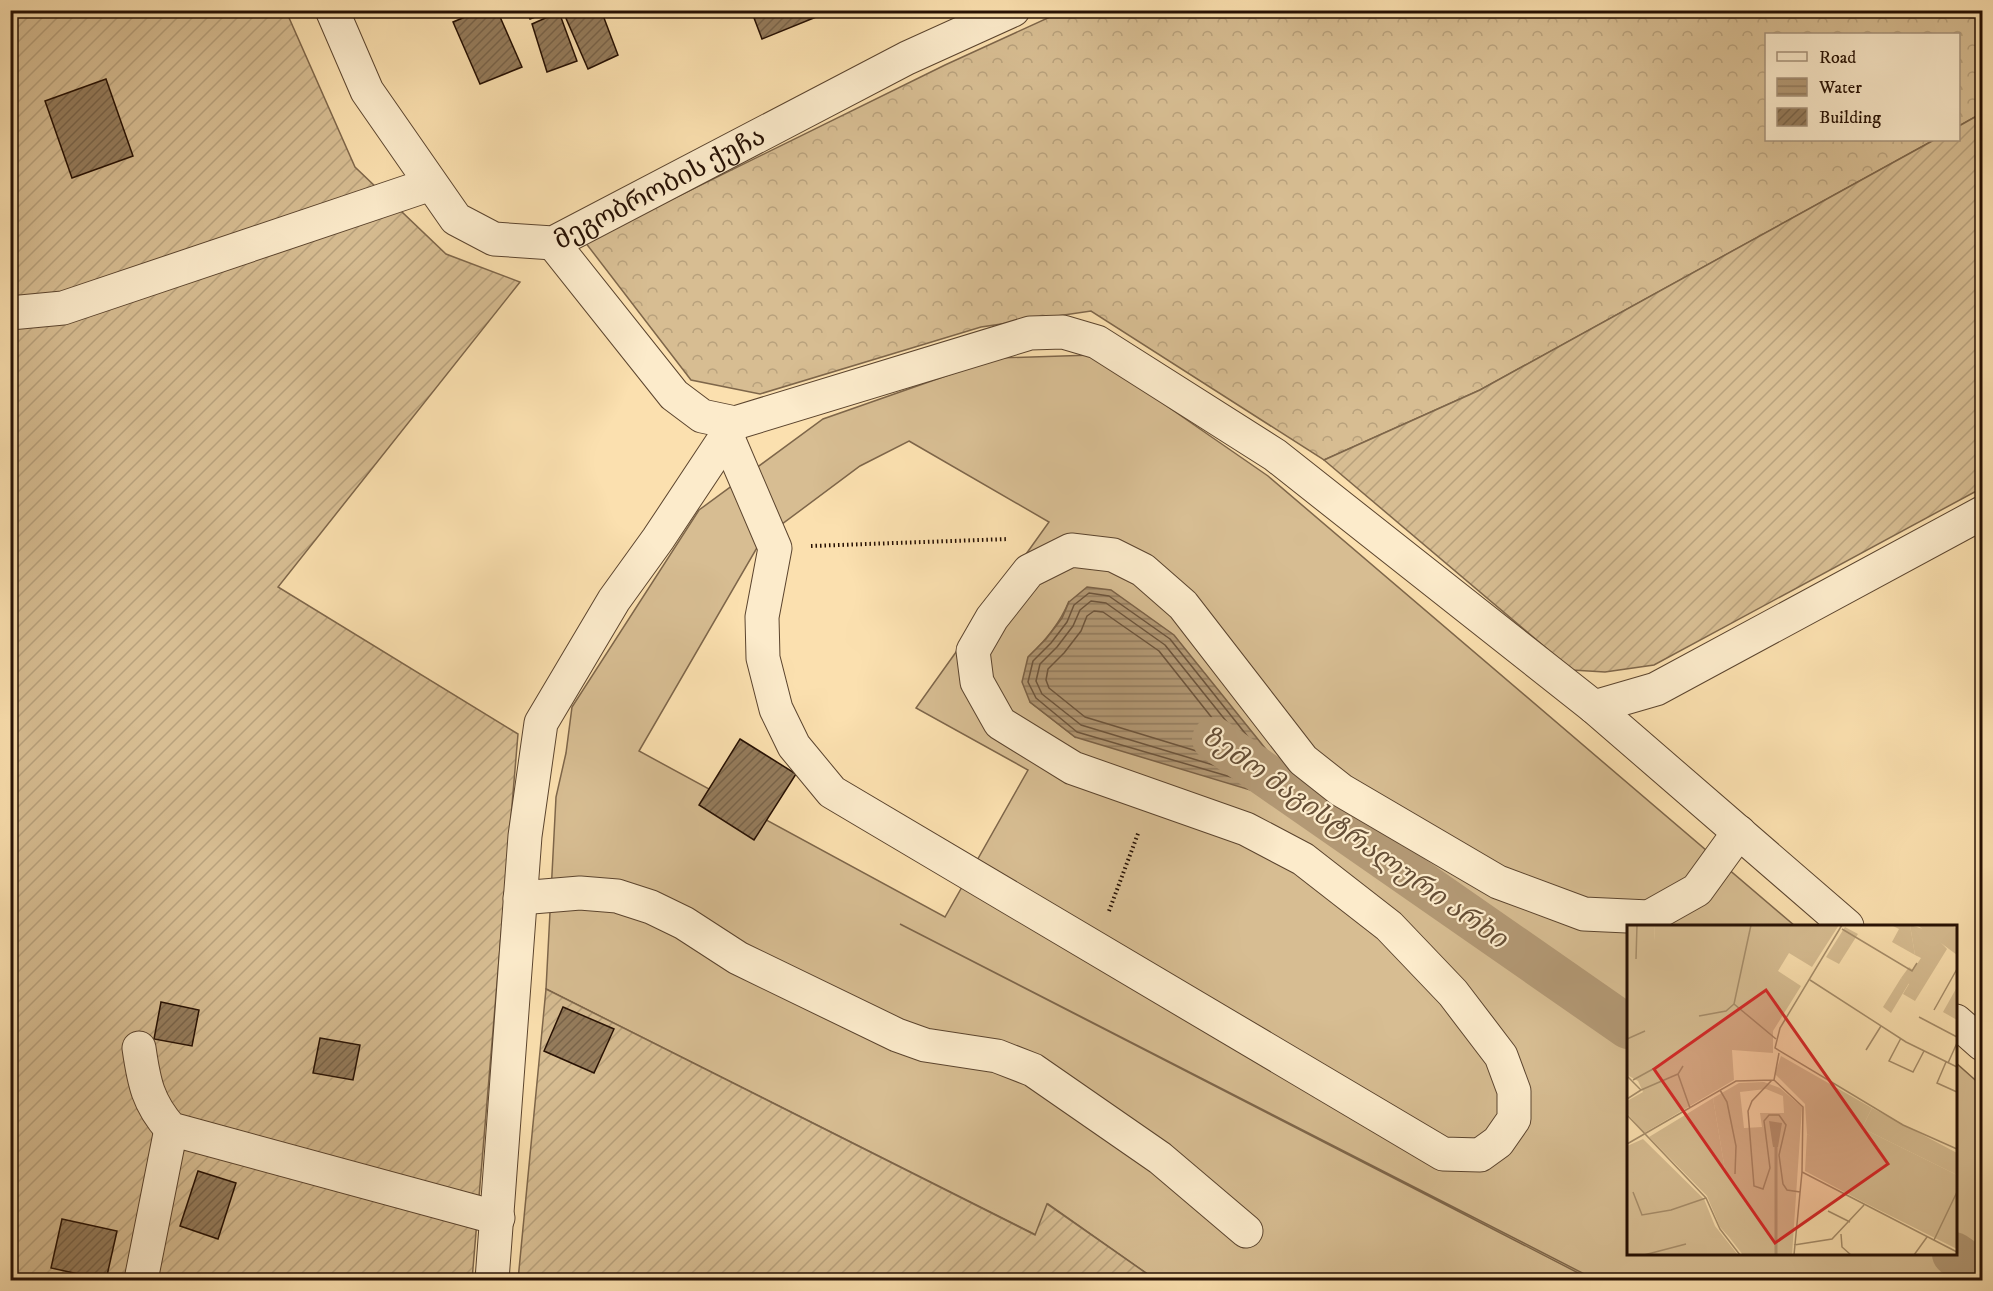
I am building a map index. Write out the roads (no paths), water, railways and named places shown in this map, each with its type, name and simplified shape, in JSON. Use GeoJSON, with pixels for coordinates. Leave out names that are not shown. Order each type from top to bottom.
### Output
{"type":"FeatureCollection","features":[{"type":"Feature","properties":{"kind":"street","name":"მეგობრობის ქუჩა"},"geometry":{"type":"LineString","coordinates":[[332,10],[367,91],[456,219],[494,239],[553,243],[907,58],[1013,10]]}},
{"type":"Feature","properties":{"kind":"street"},"geometry":{"type":"LineString","coordinates":[[10,313],[63,308],[431,184]]}},
{"type":"Feature","properties":{"kind":"street"},"geometry":{"type":"LineString","coordinates":[[553,243],[674,394],[702,416],[731,429],[775,548],[762,617],[763,658],[776,709],[794,746],[832,792],[1443,1154],[1480,1155],[1498,1142],[1514,1119],[1514,1091],[1501,1056],[1453,993],[1389,926],[1303,859],[1246,829],[1073,768],[1000,723],[977,682],[973,651],[992,618],[1029,571],[1071,550],[1113,555],[1143,570],[1183,605],[1303,760],[1341,790],[1498,882],[1584,914],[1649,917],[1696,890],[1738,832]]}},
{"type":"Feature","properties":{"kind":"street"},"geometry":{"type":"LineString","coordinates":[[492,1281],[525,836],[541,723],[614,600],[731,429],[1030,333],[1063,332],[1097,342],[1275,455],[1594,707],[1845,925]]}},
{"type":"Feature","properties":{"kind":"street"},"geometry":{"type":"LineString","coordinates":[[1594,707],[1656,689],[1983,513]]}},
{"type":"Feature","properties":{"kind":"street"},"geometry":{"type":"LineString","coordinates":[[520,898],[580,893],[617,896],[651,907],[684,923],[738,958],[897,1035],[926,1045],[997,1056],[1033,1070],[1160,1158],[1246,1231]]}},
{"type":"Feature","properties":{"kind":"street"},"geometry":{"type":"LineString","coordinates":[[1957,1022],[1983,1044]]}},
{"type":"Feature","properties":{"kind":"street"},"geometry":{"type":"LineString","coordinates":[[139,1048],[148,1096],[158,1114],[171,1129],[498,1218]]}},
{"type":"Feature","properties":{"kind":"street"},"geometry":{"type":"LineString","coordinates":[[141,1281],[171,1129]]}},
{"type":"Feature","properties":{"kind":"water"},"geometry":{"type":"Polygon","coordinates":[[[1087,587],[1111,590],[1174,635],[1273,758],[1250,790],[1075,737],[1030,702],[1022,682],[1028,657],[1062,618],[1069,602],[1087,587]]]}},
{"type":"Feature","properties":{"kind":"waterway","name":"ზემო მაგისტრალური არხი"},"geometry":{"type":"LineString","coordinates":[[1214,739],[1627,1026]]}},
{"type":"Feature","properties":{"kind":"waterway","name":"ზემო მაგისტრალური არხი"},"geometry":{"type":"LineString","coordinates":[[1955,1255],[1982,1273]]}}]}
